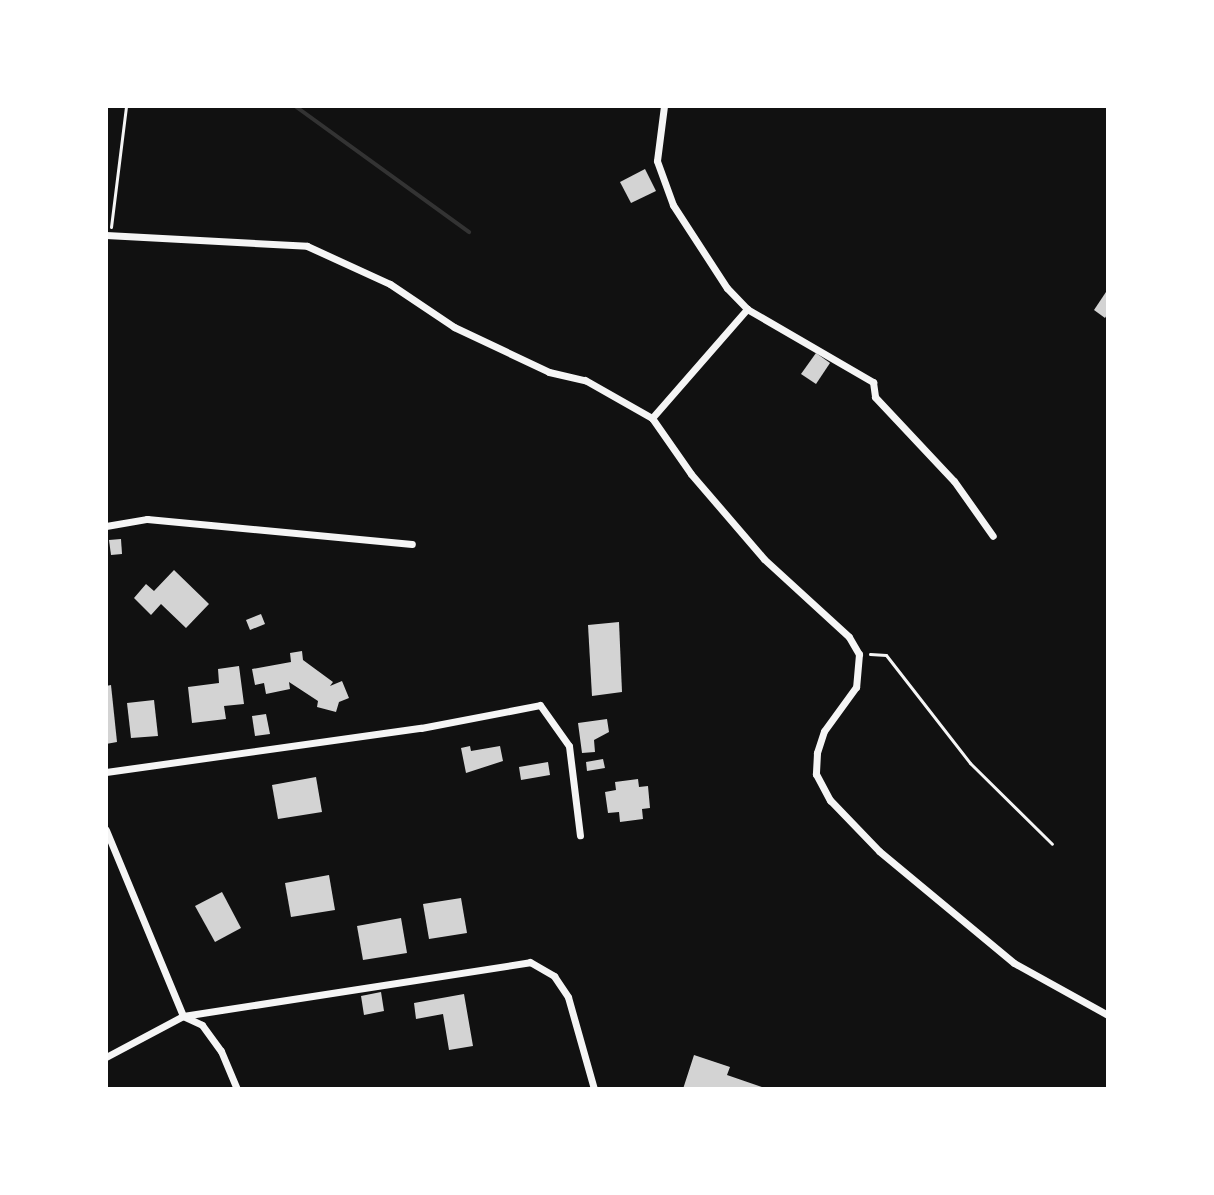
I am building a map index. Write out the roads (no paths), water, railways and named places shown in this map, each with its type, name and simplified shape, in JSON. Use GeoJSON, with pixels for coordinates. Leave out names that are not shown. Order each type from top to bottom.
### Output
{"type":"FeatureCollection","features":[{"type":"Feature","properties":{"kind":"street"},"geometry":{"type":"LineString","coordinates":[[664,106],[657,161],[673,205],[707,261],[747,309],[873,382],[875,397],[954,481],[993,536]]}},
{"type":"Feature","properties":{"kind":"street"},"geometry":{"type":"LineString","coordinates":[[108,235],[307,246],[390,284],[454,327],[549,372],[585,380],[652,418],[723,513],[803,600],[849,637],[859,654],[856,687],[824,731],[817,753],[816,774],[830,800],[879,851],[1014,963],[1108,1015]]}},
{"type":"Feature","properties":{"kind":"street"},"geometry":{"type":"LineString","coordinates":[[652,418],[747,309]]}},
{"type":"Feature","properties":{"kind":"street"},"geometry":{"type":"LineString","coordinates":[[106,526],[147,519],[412,544]]}},
{"type":"Feature","properties":{"kind":"street"},"geometry":{"type":"LineString","coordinates":[[106,772],[421,728],[540,705],[569,746],[580,835]]}},
{"type":"Feature","properties":{"kind":"street"},"geometry":{"type":"LineString","coordinates":[[106,830],[183,1016],[202,1025],[221,1051],[237,1089]]}},
{"type":"Feature","properties":{"kind":"street"},"geometry":{"type":"LineString","coordinates":[[106,1057],[183,1016],[530,962],[554,976],[568,997],[594,1089]]}},
{"type":"Feature","properties":{"kind":"waterway"},"geometry":{"type":"LineString","coordinates":[[295,106],[469,232]]}}]}
